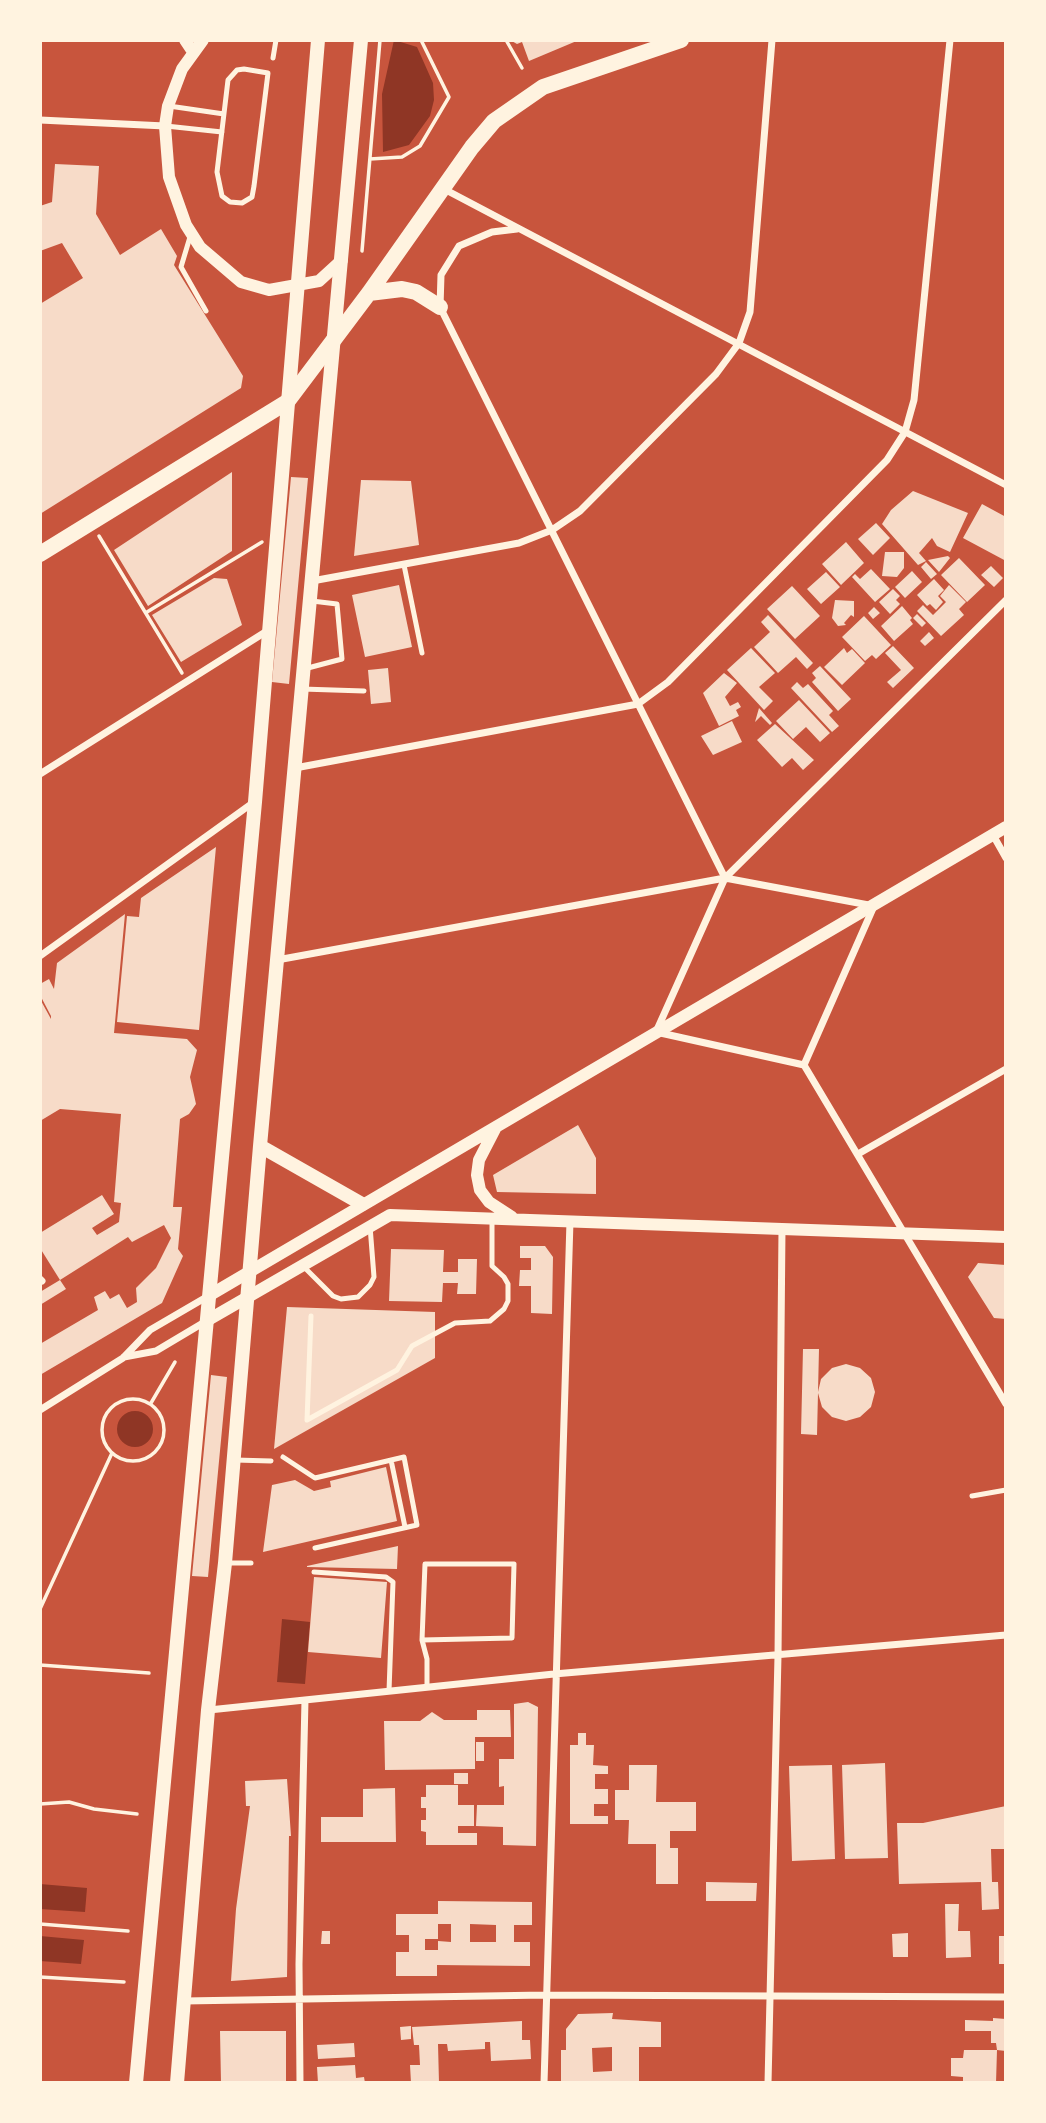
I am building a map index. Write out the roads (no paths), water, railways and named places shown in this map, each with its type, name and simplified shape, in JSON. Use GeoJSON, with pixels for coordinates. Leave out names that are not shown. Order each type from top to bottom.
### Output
{"type":"FeatureCollection","features":[{"type":"Feature","properties":{"kind":"main road"},"geometry":{"type":"LineString","coordinates":[[136,2083],[255,802],[267,631],[318,40]]}},
{"type":"Feature","properties":{"kind":"main road"},"geometry":{"type":"LineString","coordinates":[[177,2083],[208,1710],[225,1563],[276,961],[361,40]]}},
{"type":"Feature","properties":{"kind":"main road"},"geometry":{"type":"LineString","coordinates":[[40,554],[287,402],[486,130],[519,102],[542,87],[577,73],[681,40]]}},
{"type":"Feature","properties":{"kind":"main road"},"geometry":{"type":"LineString","coordinates":[[369,293],[402,289],[416,292],[440,307]]}},
{"type":"Feature","properties":{"kind":"main road"},"geometry":{"type":"LineString","coordinates":[[260,1146],[362,1204]]}},
{"type":"Feature","properties":{"kind":"street"},"geometry":{"type":"LineString","coordinates":[[185,40],[192,52]]}},
{"type":"Feature","properties":{"kind":"street"},"geometry":{"type":"LineString","coordinates":[[203,40],[182,69],[168,106],[165,126],[169,177],[191,234],[218,265],[241,282],[269,290],[319,281],[342,260]]}},
{"type":"Feature","properties":{"kind":"street"},"geometry":{"type":"LineString","coordinates":[[312,582],[519,543],[552,530],[580,511],[716,374],[739,343],[750,312],[772,40]]}},
{"type":"Feature","properties":{"kind":"street"},"geometry":{"type":"LineString","coordinates":[[295,768],[603,713],[638,704],[668,682],[887,460],[905,432],[914,400],[950,40]]}},
{"type":"Feature","properties":{"kind":"street"},"geometry":{"type":"LineString","coordinates":[[40,120],[165,126]]}},
{"type":"Feature","properties":{"kind":"street"},"geometry":{"type":"LineString","coordinates":[[444,189],[1006,485]]}},
{"type":"Feature","properties":{"kind":"street"},"geometry":{"type":"LineString","coordinates":[[517,229],[492,232],[459,246],[441,275],[440,307],[725,878]]}},
{"type":"Feature","properties":{"kind":"street"},"geometry":{"type":"LineString","coordinates":[[656,1032],[725,878],[1006,600]]}},
{"type":"Feature","properties":{"kind":"street"},"geometry":{"type":"LineString","coordinates":[[40,774],[267,631]]}},
{"type":"Feature","properties":{"kind":"street"},"geometry":{"type":"LineString","coordinates":[[40,956],[255,802]]}},
{"type":"Feature","properties":{"kind":"street"},"geometry":{"type":"LineString","coordinates":[[40,1410],[123,1357],[150,1330],[1006,827]]}},
{"type":"Feature","properties":{"kind":"street"},"geometry":{"type":"LineString","coordinates":[[993,835],[1006,859]]}},
{"type":"Feature","properties":{"kind":"street"},"geometry":{"type":"LineString","coordinates":[[276,961],[725,878],[874,906]]}},
{"type":"Feature","properties":{"kind":"street"},"geometry":{"type":"LineString","coordinates":[[804,1065],[874,906]]}},
{"type":"Feature","properties":{"kind":"street"},"geometry":{"type":"LineString","coordinates":[[656,1032],[804,1065],[1006,1404]]}},
{"type":"Feature","properties":{"kind":"street"},"geometry":{"type":"LineString","coordinates":[[858,1154],[1006,1069]]}},
{"type":"Feature","properties":{"kind":"street"},"geometry":{"type":"LineString","coordinates":[[495,1129],[479,1160],[477,1175],[480,1190],[489,1202],[519,1220]]}},
{"type":"Feature","properties":{"kind":"street"},"geometry":{"type":"LineString","coordinates":[[123,1357],[156,1351],[390,1215],[904,1231],[1006,1237]]}},
{"type":"Feature","properties":{"kind":"street"},"geometry":{"type":"LineString","coordinates":[[544,2083],[554,1674],[570,1221]]}},
{"type":"Feature","properties":{"kind":"street"},"geometry":{"type":"LineString","coordinates":[[768,2083],[778,1656],[782,1229]]}},
{"type":"Feature","properties":{"kind":"street"},"geometry":{"type":"LineString","coordinates":[[208,1710],[554,1674],[1006,1635]]}},
{"type":"Feature","properties":{"kind":"street"},"geometry":{"type":"LineString","coordinates":[[300,2083],[305,1700]]}},
{"type":"Feature","properties":{"kind":"street"},"geometry":{"type":"LineString","coordinates":[[184,2001],[545,1995],[1006,1997]]}},
{"type":"Feature","properties":{"kind":"lane"},"geometry":{"type":"LineString","coordinates":[[273,58],[276,40]]}},
{"type":"Feature","properties":{"kind":"lane"},"geometry":{"type":"LineString","coordinates":[[244,69],[268,73],[254,186],[251,197],[242,203],[230,202],[222,196],[217,185],[222,132],[232,74],[244,69]]}},
{"type":"Feature","properties":{"kind":"lane"},"geometry":{"type":"LineString","coordinates":[[168,106],[224,114]]}},
{"type":"Feature","properties":{"kind":"lane"},"geometry":{"type":"LineString","coordinates":[[165,126],[222,132]]}},
{"type":"Feature","properties":{"kind":"lane"},"geometry":{"type":"LineString","coordinates":[[191,234],[181,267],[206,311]]}},
{"type":"Feature","properties":{"kind":"lane"},"geometry":{"type":"LineString","coordinates":[[404,565],[422,653]]}},
{"type":"Feature","properties":{"kind":"lane"},"geometry":{"type":"LineString","coordinates":[[304,668],[342,659],[337,604],[311,601]]}},
{"type":"Feature","properties":{"kind":"lane"},"geometry":{"type":"LineString","coordinates":[[302,689],[364,691]]}},
{"type":"Feature","properties":{"kind":"lane"},"geometry":{"type":"LineString","coordinates":[[311,1316],[307,1420],[397,1370],[412,1346],[455,1323],[490,1321],[505,1309],[508,1284],[492,1266],[492,1218]]}},
{"type":"Feature","properties":{"kind":"lane"},"geometry":{"type":"LineString","coordinates":[[301,1265],[333,1296],[341,1299],[358,1297],[374,1277],[370,1225]]}},
{"type":"Feature","properties":{"kind":"lane"},"geometry":{"type":"LineString","coordinates":[[284,1457],[315,1478],[404,1457],[417,1525],[315,1548]]}},
{"type":"Feature","properties":{"kind":"lane"},"geometry":{"type":"LineString","coordinates":[[234,1460],[271,1461]]}},
{"type":"Feature","properties":{"kind":"lane"},"geometry":{"type":"LineString","coordinates":[[391,1460],[405,1527]]}},
{"type":"Feature","properties":{"kind":"lane"},"geometry":{"type":"LineString","coordinates":[[972,1496],[1006,1490]]}},
{"type":"Feature","properties":{"kind":"lane"},"geometry":{"type":"LineString","coordinates":[[225,1563],[251,1563]]}},
{"type":"Feature","properties":{"kind":"lane"},"geometry":{"type":"LineString","coordinates":[[422,1640],[512,1638],[514,1564],[425,1564],[422,1640],[427,1659],[427,1687]]}},
{"type":"Feature","properties":{"kind":"lane"},"geometry":{"type":"LineString","coordinates":[[314,1572],[386,1577],[393,1582],[389,1691]]}}]}
